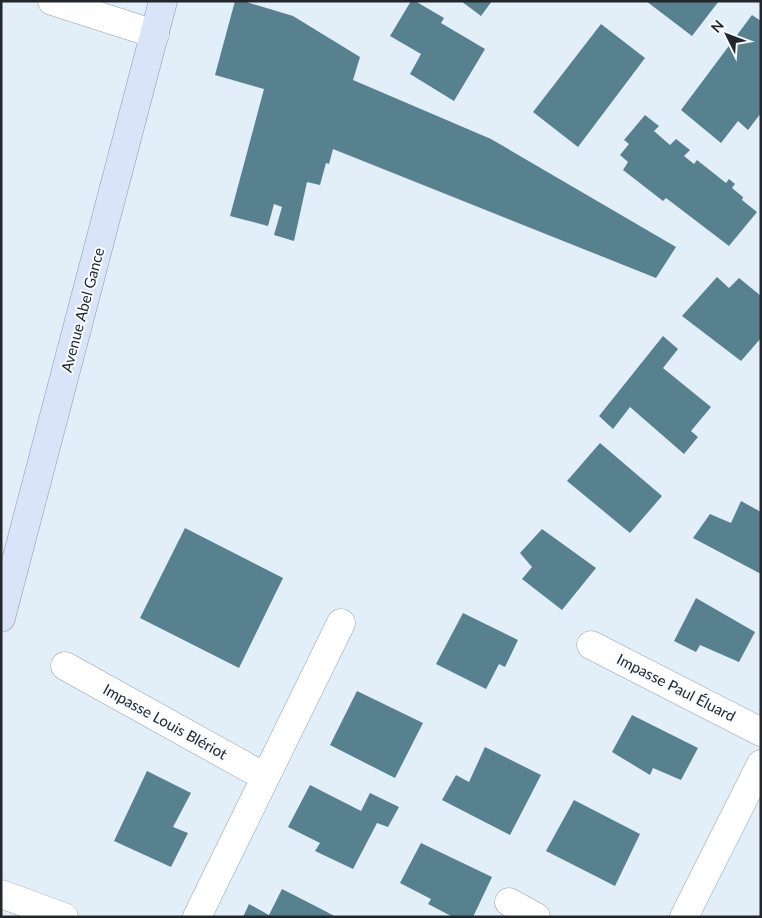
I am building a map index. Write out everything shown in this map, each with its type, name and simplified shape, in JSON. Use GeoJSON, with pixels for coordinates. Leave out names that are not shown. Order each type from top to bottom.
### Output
{"type":"FeatureCollection","features":[{"type":"Feature","properties":{"kind":"main road","name":"Avenue Abel Gance"},"geometry":{"type":"LineString","coordinates":[[1,618],[164,1]]}},
{"type":"Feature","properties":{"kind":"street"},"geometry":{"type":"LineString","coordinates":[[52,1],[155,34]]}},
{"type":"Feature","properties":{"kind":"street"},"geometry":{"type":"LineString","coordinates":[[197,917],[341,623]]}},
{"type":"Feature","properties":{"kind":"street","name":"Impasse Paul Éluard"},"geometry":{"type":"LineString","coordinates":[[591,644],[761,732]]}},
{"type":"Feature","properties":{"kind":"street","name":"Impasse Louis Blériot"},"geometry":{"type":"LineString","coordinates":[[65,666],[265,777]]}},
{"type":"Feature","properties":{"kind":"street"},"geometry":{"type":"LineString","coordinates":[[684,917],[761,764]]}},
{"type":"Feature","properties":{"kind":"street"},"geometry":{"type":"LineString","coordinates":[[1,894],[64,917]]}},
{"type":"Feature","properties":{"kind":"street"},"geometry":{"type":"LineString","coordinates":[[509,902],[536,917]]}},
{"type":"Feature","properties":{"kind":"building"},"geometry":{"type":"Polygon","coordinates":[[[235,1],[243,1],[293,16],[360,57],[353,80],[491,139],[676,247],[656,278],[333,149],[329,164],[326,163],[320,185],[307,182],[294,241],[274,235],[282,207],[274,204],[268,226],[230,216],[264,89],[215,75],[235,1]]]}},
{"type":"Feature","properties":{"kind":"building"},"geometry":{"type":"Polygon","coordinates":[[[411,1],[415,1],[444,18],[441,23],[485,49],[454,101],[410,74],[421,54],[390,36],[411,1]]]}},
{"type":"Feature","properties":{"kind":"building"},"geometry":{"type":"Polygon","coordinates":[[[461,1],[492,1],[481,16],[461,1]]]}},
{"type":"Feature","properties":{"kind":"building"},"geometry":{"type":"Polygon","coordinates":[[[646,1],[719,1],[692,36],[646,1]]]}},
{"type":"Feature","properties":{"kind":"building"},"geometry":{"type":"Polygon","coordinates":[[[752,15],[761,21],[761,113],[748,130],[738,121],[721,143],[681,110],[752,15]]]}},
{"type":"Feature","properties":{"kind":"building"},"geometry":{"type":"Polygon","coordinates":[[[601,24],[645,58],[578,147],[533,112],[601,24]]]}},
{"type":"Feature","properties":{"kind":"building"},"geometry":{"type":"Polygon","coordinates":[[[645,115],[659,126],[654,131],[670,145],[676,139],[690,150],[684,156],[694,164],[697,160],[726,183],[729,179],[735,184],[732,188],[743,197],[742,200],[757,212],[729,246],[666,198],[663,201],[623,170],[628,162],[620,155],[629,144],[624,140],[645,115]]]}},
{"type":"Feature","properties":{"kind":"building"},"geometry":{"type":"Polygon","coordinates":[[[717,277],[729,288],[739,278],[761,296],[761,338],[741,361],[682,316],[717,277]]]}},
{"type":"Feature","properties":{"kind":"building"},"geometry":{"type":"Polygon","coordinates":[[[663,336],[678,349],[663,368],[711,407],[691,431],[698,437],[684,454],[630,407],[613,429],[599,416],[663,336]]]}},
{"type":"Feature","properties":{"kind":"building"},"geometry":{"type":"Polygon","coordinates":[[[600,443],[662,496],[630,533],[567,481],[600,443]]]}},
{"type":"Feature","properties":{"kind":"building"},"geometry":{"type":"Polygon","coordinates":[[[741,501],[761,512],[761,574],[693,538],[710,514],[731,523],[741,501]]]}},
{"type":"Feature","properties":{"kind":"building"},"geometry":{"type":"Polygon","coordinates":[[[185,528],[283,578],[239,668],[140,618],[185,528]]]}},
{"type":"Feature","properties":{"kind":"building"},"geometry":{"type":"Polygon","coordinates":[[[542,529],[596,568],[562,610],[522,579],[532,567],[520,553],[542,529]]]}},
{"type":"Feature","properties":{"kind":"building"},"geometry":{"type":"Polygon","coordinates":[[[696,598],[755,632],[739,662],[700,645],[696,652],[674,641],[696,598]]]}},
{"type":"Feature","properties":{"kind":"building"},"geometry":{"type":"Polygon","coordinates":[[[463,613],[518,640],[505,667],[499,664],[486,689],[436,664],[463,613]]]}},
{"type":"Feature","properties":{"kind":"building"},"geometry":{"type":"Polygon","coordinates":[[[357,691],[423,723],[395,778],[330,745],[357,691]]]}},
{"type":"Feature","properties":{"kind":"building"},"geometry":{"type":"Polygon","coordinates":[[[632,715],[698,748],[681,780],[653,768],[650,775],[612,752],[632,715]]]}},
{"type":"Feature","properties":{"kind":"building"},"geometry":{"type":"Polygon","coordinates":[[[485,747],[541,775],[510,835],[442,800],[456,775],[469,782],[485,747]]]}},
{"type":"Feature","properties":{"kind":"building"},"geometry":{"type":"Polygon","coordinates":[[[147,771],[191,793],[173,827],[188,833],[171,867],[114,841],[147,771]]]}},
{"type":"Feature","properties":{"kind":"building"},"geometry":{"type":"Polygon","coordinates":[[[310,785],[361,811],[370,793],[399,807],[388,827],[377,823],[353,869],[315,851],[320,843],[288,827],[310,785]]]}},
{"type":"Feature","properties":{"kind":"building"},"geometry":{"type":"Polygon","coordinates":[[[574,800],[640,834],[615,886],[546,851],[574,800]]]}},
{"type":"Feature","properties":{"kind":"building"},"geometry":{"type":"Polygon","coordinates":[[[421,843],[492,877],[473,917],[453,917],[428,904],[431,899],[400,883],[421,843]]]}},
{"type":"Feature","properties":{"kind":"building"},"geometry":{"type":"Polygon","coordinates":[[[282,889],[336,917],[243,917],[249,904],[269,915],[282,889]]]}}]}
